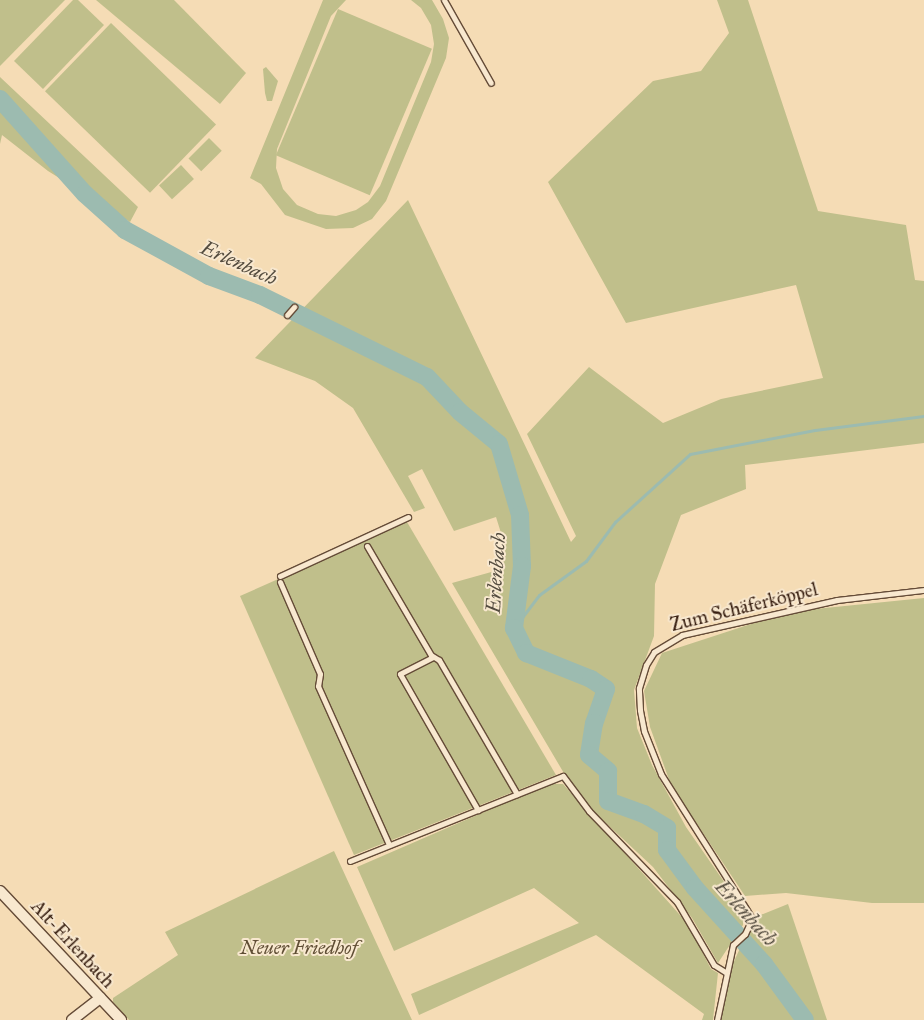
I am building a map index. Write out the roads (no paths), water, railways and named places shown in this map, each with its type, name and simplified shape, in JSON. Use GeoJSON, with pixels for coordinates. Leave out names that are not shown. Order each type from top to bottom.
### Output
{"type":"FeatureCollection","features":[{"type":"Feature","properties":{"kind":"street","name":"Alt-Erlenbach"},"geometry":{"type":"LineString","coordinates":[[0,891],[120,1020]]}},
{"type":"Feature","properties":{"kind":"street"},"geometry":{"type":"LineString","coordinates":[[72,1020],[100,998]]}},
{"type":"Feature","properties":{"kind":"lane"},"geometry":{"type":"LineString","coordinates":[[444,0],[491,83]]}},
{"type":"Feature","properties":{"kind":"lane"},"geometry":{"type":"LineString","coordinates":[[287,315],[294,307]]}},
{"type":"Feature","properties":{"kind":"lane"},"geometry":{"type":"LineString","coordinates":[[280,576],[408,518]]}},
{"type":"Feature","properties":{"kind":"lane"},"geometry":{"type":"LineString","coordinates":[[367,546],[433,657],[443,667],[517,794]]}},
{"type":"Feature","properties":{"kind":"lane"},"geometry":{"type":"LineString","coordinates":[[280,582],[320,674],[318,686],[389,845]]}},
{"type":"Feature","properties":{"kind":"lane","name":"Zum Schäferköppel"},"geometry":{"type":"LineString","coordinates":[[717,1020],[725,972],[733,945],[745,934],[752,918],[661,774],[644,731],[639,688],[646,665],[654,652],[682,635],[838,600],[924,590]]}},
{"type":"Feature","properties":{"kind":"lane"},"geometry":{"type":"LineString","coordinates":[[433,657],[400,674],[478,810]]}},
{"type":"Feature","properties":{"kind":"lane"},"geometry":{"type":"LineString","coordinates":[[350,861],[563,776],[589,811],[677,902],[714,965],[725,972]]}},
{"type":"Feature","properties":{"kind":"waterway","name":"Erlenbach"},"geometry":{"type":"LineString","coordinates":[[0,99],[85,194],[125,230],[209,276],[260,295],[427,377],[460,412],[499,444],[520,515],[522,566],[514,628],[526,653],[591,679],[606,689],[594,723],[589,755],[608,771],[608,801],[644,814],[667,828],[667,850],[695,888],[764,964],[805,1020]]}},
{"type":"Feature","properties":{"kind":"waterway"},"geometry":{"type":"LineString","coordinates":[[514,628],[539,595],[586,561],[615,522],[690,454],[815,430],[924,416]]}},
{"type":"Feature","properties":{"kind":"park label","name":"Neuer Friedhof"},"geometry":{"type":"Point","coordinates":[299,948]}}]}
